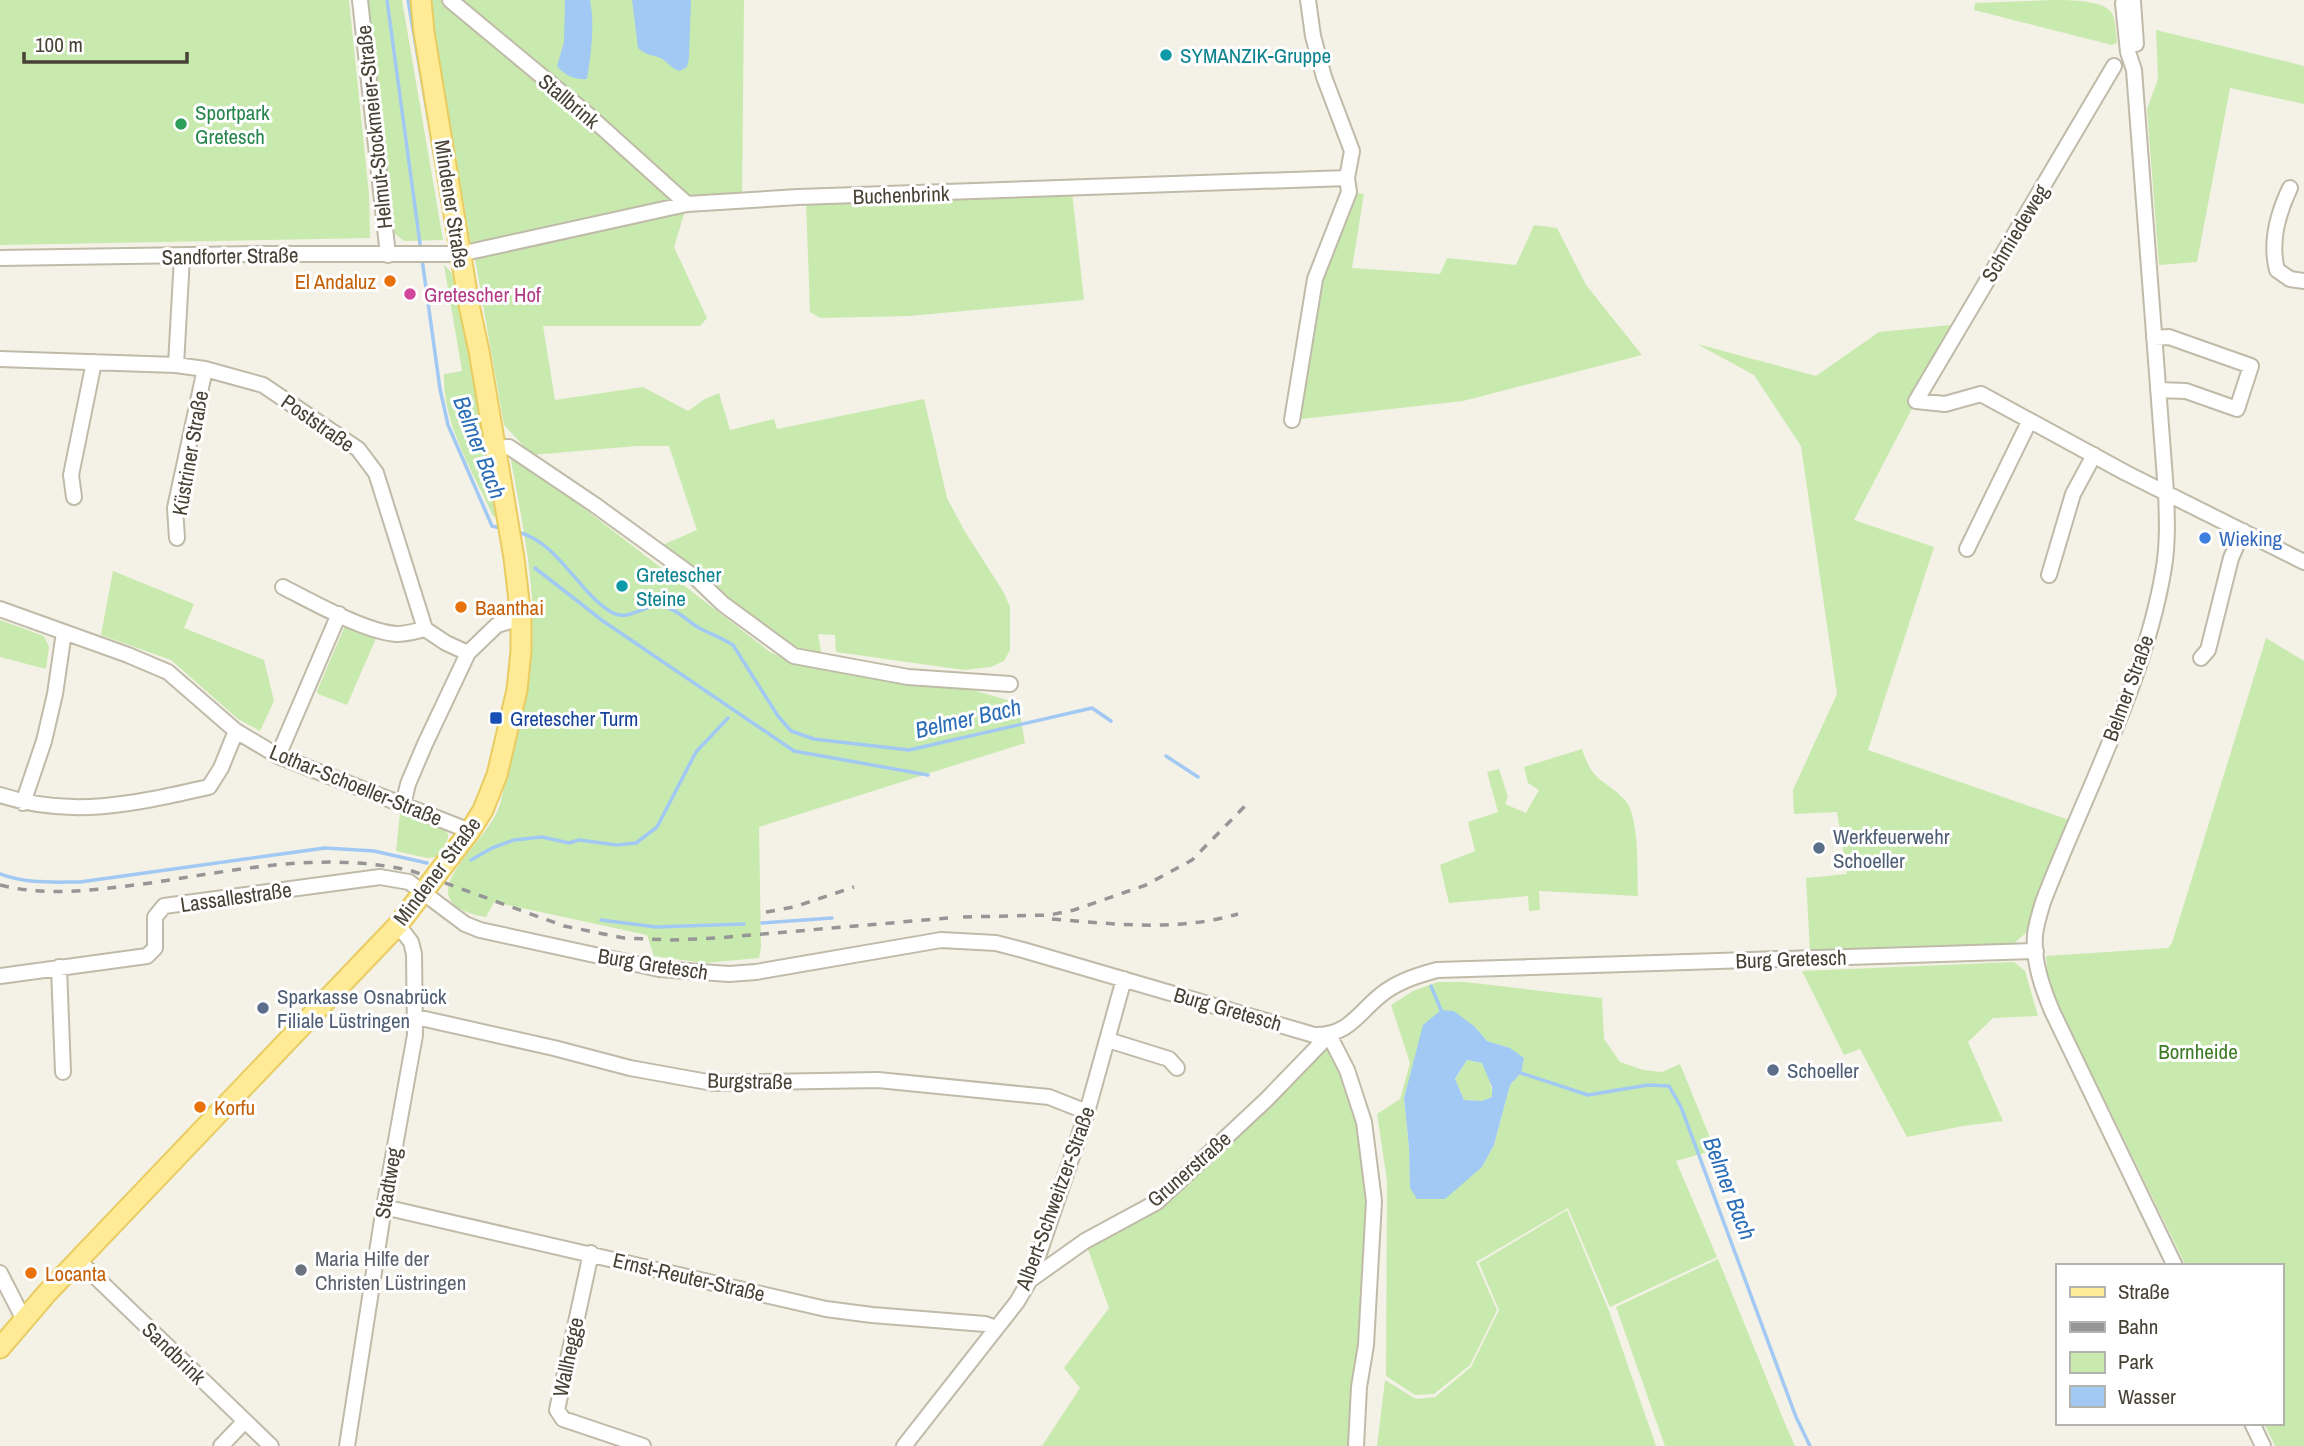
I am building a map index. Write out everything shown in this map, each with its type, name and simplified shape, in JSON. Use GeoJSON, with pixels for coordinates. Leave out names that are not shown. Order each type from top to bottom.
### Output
{"type":"FeatureCollection","features":[{"type":"Feature","properties":{"kind":"main road","name":"Mindener Straße"},"geometry":{"type":"LineString","coordinates":[[0,1348],[23,1318],[398,925],[470,831],[486,803],[497,775],[510,725],[519,666],[521,618],[514,558],[460,254],[421,0]]}},
{"type":"Feature","properties":{"kind":"street","name":"Helmut-Stockmeier-Straße"},"geometry":{"type":"LineString","coordinates":[[360,0],[388,255]]}},
{"type":"Feature","properties":{"kind":"street","name":"Stallbrink"},"geometry":{"type":"LineString","coordinates":[[450,0],[586,113],[687,204]]}},
{"type":"Feature","properties":{"kind":"street"},"geometry":{"type":"LineString","coordinates":[[1292,420],[1315,279],[1349,192],[1347,178],[1352,151],[1324,77],[1313,36],[1308,0]]}},
{"type":"Feature","properties":{"kind":"street","name":"Belmer Straße"},"geometry":{"type":"LineString","coordinates":[[2127,1],[2137,54],[2134,70],[2166,492],[2164,565],[2153,617],[2133,679],[2043,902],[2035,934],[2040,981],[2052,1011],[2174,1264]]}},
{"type":"Feature","properties":{"kind":"street","name":"Schmiedeweg"},"geometry":{"type":"LineString","coordinates":[[2029,422],[1980,394],[1945,404],[1916,401],[2114,66]]}},
{"type":"Feature","properties":{"kind":"street","name":"Buchenbrink"},"geometry":{"type":"LineString","coordinates":[[460,254],[687,204],[798,197],[1347,178]]}},
{"type":"Feature","properties":{"kind":"street"},"geometry":{"type":"LineString","coordinates":[[2290,188],[2280,208],[2273,254],[2277,270],[2290,279],[2304,281]]}},
{"type":"Feature","properties":{"kind":"street","name":"Sandforter Straße"},"geometry":{"type":"LineString","coordinates":[[0,258],[460,254]]}},
{"type":"Feature","properties":{"kind":"street"},"geometry":{"type":"LineString","coordinates":[[176,365],[182,257]]}},
{"type":"Feature","properties":{"kind":"street"},"geometry":{"type":"LineString","coordinates":[[2154,338],[2169,337],[2251,366],[2237,409],[2186,391],[2158,390]]}},
{"type":"Feature","properties":{"kind":"street","name":"Poststraße"},"geometry":{"type":"LineString","coordinates":[[0,359],[176,365],[205,369],[264,385],[358,449],[376,473],[425,629]]}},
{"type":"Feature","properties":{"kind":"street"},"geometry":{"type":"LineString","coordinates":[[74,497],[71,475],[94,362]]}},
{"type":"Feature","properties":{"kind":"street","name":"Küstriner Straße"},"geometry":{"type":"LineString","coordinates":[[177,538],[175,508],[205,369]]}},
{"type":"Feature","properties":{"kind":"street"},"geometry":{"type":"LineString","coordinates":[[1967,549],[2029,422],[2304,562]]}},
{"type":"Feature","properties":{"kind":"street"},"geometry":{"type":"LineString","coordinates":[[496,448],[509,447],[595,505],[697,579],[723,604],[793,656],[908,677],[1010,684]]}},
{"type":"Feature","properties":{"kind":"street"},"geometry":{"type":"LineString","coordinates":[[2049,575],[2073,494],[2094,455]]}},
{"type":"Feature","properties":{"kind":"street"},"geometry":{"type":"LineString","coordinates":[[2201,658],[2208,650],[2231,558],[2243,531]]}},
{"type":"Feature","properties":{"kind":"street"},"geometry":{"type":"LineString","coordinates":[[283,587],[382,632],[399,634],[425,629],[468,653]]}},
{"type":"Feature","properties":{"kind":"street","name":"Lothar-Schoeller-Straße"},"geometry":{"type":"LineString","coordinates":[[0,609],[168,672],[236,731],[278,756],[470,831]]}},
{"type":"Feature","properties":{"kind":"street"},"geometry":{"type":"LineString","coordinates":[[278,756],[339,614]]}},
{"type":"Feature","properties":{"kind":"street"},"geometry":{"type":"LineString","coordinates":[[403,805],[408,784],[425,744],[468,653],[497,625],[521,618]]}},
{"type":"Feature","properties":{"kind":"street"},"geometry":{"type":"LineString","coordinates":[[23,803],[44,740],[55,694],[64,632]]}},
{"type":"Feature","properties":{"kind":"street"},"geometry":{"type":"LineString","coordinates":[[0,795],[37,805],[114,807],[209,787],[236,731]]}},
{"type":"Feature","properties":{"kind":"street","name":"Lassallestraße"},"geometry":{"type":"LineString","coordinates":[[0,976],[147,956],[155,948],[155,917],[164,906],[380,877],[409,882],[424,893]]}},
{"type":"Feature","properties":{"kind":"street","name":"Burg Gretesch"},"geometry":{"type":"LineString","coordinates":[[424,893],[465,924],[480,930],[659,969],[710,974],[756,972],[955,939],[1009,946],[1314,1035],[1329,1035],[1346,1028],[1385,992],[1409,978],[1437,970],[2036,951]]}},
{"type":"Feature","properties":{"kind":"street","name":"Stadtweg"},"geometry":{"type":"LineString","coordinates":[[347,1446],[384,1207],[415,1035],[414,954],[411,942],[398,925]]}},
{"type":"Feature","properties":{"kind":"street"},"geometry":{"type":"LineString","coordinates":[[59,967],[63,1072]]}},
{"type":"Feature","properties":{"kind":"street","name":"Albert-Schweitzer-Straße"},"geometry":{"type":"LineString","coordinates":[[904,1446],[1030,1280],[1087,1112],[1124,979]]}},
{"type":"Feature","properties":{"kind":"street","name":"Burgstraße"},"geometry":{"type":"LineString","coordinates":[[416,1017],[630,1068],[713,1083],[878,1080],[1049,1097],[1087,1112]]}},
{"type":"Feature","properties":{"kind":"street"},"geometry":{"type":"LineString","coordinates":[[1329,1035],[1347,1070],[1364,1122],[1374,1201],[1366,1345],[1359,1387],[1356,1446]]}},
{"type":"Feature","properties":{"kind":"street","name":"Grunerstraße"},"geometry":{"type":"LineString","coordinates":[[1030,1280],[1085,1241],[1157,1202],[1267,1099],[1329,1035]]}},
{"type":"Feature","properties":{"kind":"street"},"geometry":{"type":"LineString","coordinates":[[1108,1041],[1169,1059],[1177,1068]]}},
{"type":"Feature","properties":{"kind":"street","name":"Ernst-Reuter-Straße"},"geometry":{"type":"LineString","coordinates":[[384,1207],[826,1309],[985,1324],[996,1328]]}},
{"type":"Feature","properties":{"kind":"street","name":"Wallhegge"},"geometry":{"type":"LineString","coordinates":[[591,1253],[557,1410],[563,1419],[643,1446]]}},
{"type":"Feature","properties":{"kind":"street","name":"Sandbrink"},"geometry":{"type":"LineString","coordinates":[[78,1260],[271,1446]]}},
{"type":"Feature","properties":{"kind":"street"},"geometry":{"type":"LineString","coordinates":[[0,1273],[23,1318]]}},
{"type":"Feature","properties":{"kind":"street"},"geometry":{"type":"LineString","coordinates":[[221,1446],[245,1422]]}},
{"type":"Feature","properties":{"kind":"street"},"geometry":{"type":"LineString","coordinates":[[2253,1425],[2263,1446]]}},
{"type":"Feature","properties":{"kind":"green space","name":"Sportpark Gretesch"},"geometry":{"type":"Polygon","coordinates":[[[0,0],[349,0],[369,194],[370,238],[0,245],[0,0]]]}},
{"type":"Feature","properties":{"kind":"green space"},"geometry":{"type":"Polygon","coordinates":[[[367,0],[402,0],[443,240],[404,241],[395,234],[367,0]]]}},
{"type":"Feature","properties":{"kind":"green space"},"geometry":{"type":"Polygon","coordinates":[[[421,0],[744,0],[742,201],[471,245],[444,88],[433,89],[421,0]]]}},
{"type":"Feature","properties":{"kind":"green space"},"geometry":{"type":"Polygon","coordinates":[[[2053,0],[2087,2],[2109,10],[2114,18],[2117,43],[2112,45],[1974,10],[1975,3],[2053,0]]]}},
{"type":"Feature","properties":{"kind":"green space"},"geometry":{"type":"Polygon","coordinates":[[[2156,30],[2304,66],[2304,104],[2230,88],[2197,262],[2159,265],[2147,109],[2158,79],[2156,30]]]}},
{"type":"Feature","properties":{"kind":"green space"},"geometry":{"type":"Polygon","coordinates":[[[1072,192],[1084,300],[910,316],[820,318],[810,312],[806,201],[1072,192]]]}},
{"type":"Feature","properties":{"kind":"green space"},"geometry":{"type":"Polygon","coordinates":[[[1349,192],[1364,194],[1352,268],[1440,274],[1447,258],[1516,265],[1534,225],[1557,228],[1586,285],[1642,355],[1463,401],[1292,420],[1315,279],[1349,192]]]}},
{"type":"Feature","properties":{"kind":"green space"},"geometry":{"type":"Polygon","coordinates":[[[686,208],[674,247],[707,318],[700,326],[543,326],[555,400],[643,387],[688,411],[719,393],[730,430],[774,419],[777,429],[924,399],[947,498],[1010,607],[1010,650],[1004,661],[991,667],[964,670],[836,652],[835,635],[818,634],[822,657],[781,642],[710,581],[658,547],[697,530],[669,446],[532,455],[504,425],[475,259],[686,208]]]}},
{"type":"Feature","properties":{"kind":"green space"},"geometry":{"type":"Polygon","coordinates":[[[444,265],[455,281],[472,361],[497,518],[493,516],[468,465],[448,411],[444,374],[462,371],[444,265]]]}},
{"type":"Feature","properties":{"kind":"green space"},"geometry":{"type":"Polygon","coordinates":[[[1961,324],[1916,401],[1854,520],[1934,547],[1868,750],[2069,820],[2041,889],[2028,931],[2013,944],[1810,952],[1806,878],[1847,874],[1837,812],[1794,814],[1793,790],[1837,694],[1801,446],[1754,375],[1697,344],[1816,376],[1879,332],[1961,324]]]}},
{"type":"Feature","properties":{"kind":"green space"},"geometry":{"type":"Polygon","coordinates":[[[510,455],[515,455],[770,652],[799,665],[965,688],[1018,703],[1025,743],[759,827],[759,958],[704,963],[654,956],[647,935],[494,902],[486,917],[461,909],[450,898],[449,885],[456,870],[493,820],[500,804],[530,663],[530,577],[510,455]]]}},
{"type":"Feature","properties":{"kind":"green space"},"geometry":{"type":"Polygon","coordinates":[[[113,571],[194,604],[184,628],[264,660],[274,701],[260,731],[238,719],[171,660],[101,635],[113,571]]]}},
{"type":"Feature","properties":{"kind":"green space"},"geometry":{"type":"Polygon","coordinates":[[[0,620],[44,636],[49,647],[46,669],[0,657],[0,620]]]}},
{"type":"Feature","properties":{"kind":"green space"},"geometry":{"type":"Polygon","coordinates":[[[349,625],[377,636],[347,705],[318,694],[317,691],[344,628],[349,625]]]}},
{"type":"Feature","properties":{"kind":"green space","name":"Bornheide"},"geometry":{"type":"Polygon","coordinates":[[[2266,638],[2304,661],[2304,1446],[2275,1446],[2265,1425],[2283,1425],[2283,1264],[2185,1264],[2048,980],[2046,956],[2168,948],[2172,943],[2266,638]]]}},
{"type":"Feature","properties":{"kind":"green space"},"geometry":{"type":"Polygon","coordinates":[[[1582,749],[1594,774],[1624,799],[1633,817],[1637,845],[1638,896],[1539,891],[1540,910],[1529,911],[1528,896],[1449,903],[1440,865],[1475,851],[1468,822],[1498,812],[1487,772],[1499,769],[1508,797],[1505,804],[1526,813],[1539,790],[1528,783],[1524,767],[1582,749]]]}},
{"type":"Feature","properties":{"kind":"green space"},"geometry":{"type":"Polygon","coordinates":[[[400,813],[445,830],[448,839],[437,857],[427,858],[396,851],[400,813]]]}},
{"type":"Feature","properties":{"kind":"green space"},"geometry":{"type":"Polygon","coordinates":[[[2014,962],[2025,971],[2038,1016],[1993,1018],[1968,1042],[2003,1121],[1907,1137],[1860,1049],[1844,1055],[1802,971],[2014,962]]]}},
{"type":"Feature","properties":{"kind":"green space"},"geometry":{"type":"Polygon","coordinates":[[[1438,982],[1465,982],[1602,998],[1604,1039],[1620,1062],[1643,1070],[1662,1072],[1680,1064],[1715,1150],[1676,1161],[1717,1257],[1610,1307],[1568,1208],[1476,1262],[1497,1310],[1470,1365],[1434,1394],[1415,1395],[1386,1376],[1387,1181],[1377,1114],[1400,1099],[1410,1063],[1391,1005],[1413,991],[1438,982]],[[1475,1027],[1413,1065],[1404,1099],[1410,1189],[1482,1167],[1494,1145],[1510,1085],[1521,1073],[1510,1048],[1487,1041],[1475,1027]]]}},
{"type":"Feature","properties":{"kind":"green space"},"geometry":{"type":"Polygon","coordinates":[[[1329,1035],[1347,1070],[1373,1180],[1356,1446],[1042,1446],[1080,1388],[1064,1368],[1109,1308],[1085,1241],[1157,1202],[1329,1035]]]}},
{"type":"Feature","properties":{"kind":"green space"},"geometry":{"type":"Polygon","coordinates":[[[1467,1060],[1482,1063],[1493,1096],[1483,1101],[1464,1100],[1455,1080],[1467,1060]]]}},
{"type":"Feature","properties":{"kind":"green space"},"geometry":{"type":"Polygon","coordinates":[[[1567,1210],[1609,1311],[1656,1446],[1377,1446],[1385,1380],[1416,1399],[1435,1397],[1471,1367],[1499,1310],[1479,1263],[1567,1210]]]}},
{"type":"Feature","properties":{"kind":"green space"},"geometry":{"type":"Polygon","coordinates":[[[1718,1259],[1795,1446],[1665,1446],[1616,1307],[1718,1259]]]}},
{"type":"Feature","properties":{"kind":"water"},"geometry":{"type":"Polygon","coordinates":[[[565,0],[590,0],[592,30],[587,79],[570,77],[557,66],[564,42],[565,0]]]}},
{"type":"Feature","properties":{"kind":"water"},"geometry":{"type":"Polygon","coordinates":[[[632,0],[691,0],[687,67],[677,70],[662,59],[638,48],[632,0]]]}},
{"type":"Feature","properties":{"kind":"water"},"geometry":{"type":"Polygon","coordinates":[[[1441,1010],[1454,1011],[1475,1027],[1487,1041],[1510,1048],[1524,1058],[1521,1073],[1510,1085],[1494,1145],[1482,1167],[1445,1199],[1417,1199],[1410,1188],[1404,1098],[1423,1025],[1441,1010]],[[1467,1060],[1455,1079],[1464,1100],[1482,1101],[1492,1097],[1492,1087],[1482,1063],[1467,1060]]]}},
{"type":"Feature","properties":{"kind":"waterway","name":"Belmer Bach"},"geometry":{"type":"LineString","coordinates":[[387,0],[421,251]]}},
{"type":"Feature","properties":{"kind":"waterway"},"geometry":{"type":"LineString","coordinates":[[408,0],[436,163]]}},
{"type":"Feature","properties":{"kind":"waterway","name":"Belmer Bach"},"geometry":{"type":"LineString","coordinates":[[422,259],[440,389],[448,425],[492,526],[504,529]]}},
{"type":"Feature","properties":{"kind":"waterway","name":"Belmer Bach"},"geometry":{"type":"LineString","coordinates":[[518,532],[545,546],[587,592],[611,612],[624,615],[649,607],[663,606],[733,645],[778,716],[791,731],[814,739],[909,750],[1092,708],[1111,721]]}},
{"type":"Feature","properties":{"kind":"waterway"},"geometry":{"type":"LineString","coordinates":[[535,568],[603,621],[794,751],[928,775]]}},
{"type":"Feature","properties":{"kind":"waterway"},"geometry":{"type":"LineString","coordinates":[[471,860],[514,840],[542,837],[569,843],[579,840],[617,845],[636,843],[657,827],[696,752],[728,718]]}},
{"type":"Feature","properties":{"kind":"waterway","name":"Belmer Bach"},"geometry":{"type":"LineString","coordinates":[[1166,756],[1198,777]]}},
{"type":"Feature","properties":{"kind":"waterway"},"geometry":{"type":"LineString","coordinates":[[0,874],[30,881],[80,882],[325,848],[374,851],[427,863]]}},
{"type":"Feature","properties":{"kind":"waterway"},"geometry":{"type":"LineString","coordinates":[[762,923],[832,918]]}},
{"type":"Feature","properties":{"kind":"waterway"},"geometry":{"type":"LineString","coordinates":[[601,920],[656,927],[744,924]]}},
{"type":"Feature","properties":{"kind":"waterway","name":"Belmer Bach"},"geometry":{"type":"LineString","coordinates":[[1431,986],[1441,1010]]}},
{"type":"Feature","properties":{"kind":"waterway","name":"Belmer Bach"},"geometry":{"type":"LineString","coordinates":[[1521,1073],[1588,1095],[1648,1085],[1669,1086],[1681,1107],[1796,1417],[1810,1446]]}},
{"type":"Feature","properties":{"kind":"railway"},"geometry":{"type":"LineString","coordinates":[[963,917],[1050,915],[1074,910],[1146,885],[1192,860],[1249,802]]}},
{"type":"Feature","properties":{"kind":"railway"},"geometry":{"type":"LineString","coordinates":[[0,885],[53,892],[89,890],[278,865],[344,862],[412,871],[564,926],[624,938],[717,938],[948,918]]}},
{"type":"Feature","properties":{"kind":"railway"},"geometry":{"type":"LineString","coordinates":[[766,912],[794,907],[854,887]]}},
{"type":"Feature","properties":{"kind":"railway"},"geometry":{"type":"LineString","coordinates":[[1052,919],[1169,925],[1215,920],[1238,914]]}},
{"type":"Feature","properties":{"kind":"place","name":"SYMANZIK-Gruppe"},"geometry":{"type":"Point","coordinates":[1166,55]}},
{"type":"Feature","properties":{"kind":"place","name":"Sportpark Gretesch"},"geometry":{"type":"Point","coordinates":[181,124]}},
{"type":"Feature","properties":{"kind":"place","name":"El Andaluz"},"geometry":{"type":"Point","coordinates":[390,281]}},
{"type":"Feature","properties":{"kind":"place","name":"Gretescher Hof"},"geometry":{"type":"Point","coordinates":[410,294]}},
{"type":"Feature","properties":{"kind":"place","name":"Wieking"},"geometry":{"type":"Point","coordinates":[2205,538]}},
{"type":"Feature","properties":{"kind":"place","name":"Gretescher Steine"},"geometry":{"type":"Point","coordinates":[622,586]}},
{"type":"Feature","properties":{"kind":"place","name":"Baanthai"},"geometry":{"type":"Point","coordinates":[461,607]}},
{"type":"Feature","properties":{"kind":"place","name":"Gretescher Turm"},"geometry":{"type":"Point","coordinates":[496,718]}},
{"type":"Feature","properties":{"kind":"place","name":"Werkfeuerwehr Schoeller"},"geometry":{"type":"Point","coordinates":[1819,848]}},
{"type":"Feature","properties":{"kind":"place","name":"Sparkasse Osnabrück Filiale Lüstringen"},"geometry":{"type":"Point","coordinates":[263,1008]}},
{"type":"Feature","properties":{"kind":"place","name":"Schoeller"},"geometry":{"type":"Point","coordinates":[1773,1070]}},
{"type":"Feature","properties":{"kind":"place","name":"Korfu"},"geometry":{"type":"Point","coordinates":[200,1107]}},
{"type":"Feature","properties":{"kind":"place","name":"Maria Hilfe der Christen Lüstringen"},"geometry":{"type":"Point","coordinates":[301,1270]}},
{"type":"Feature","properties":{"kind":"place","name":"Locanta"},"geometry":{"type":"Point","coordinates":[31,1273]}}]}
